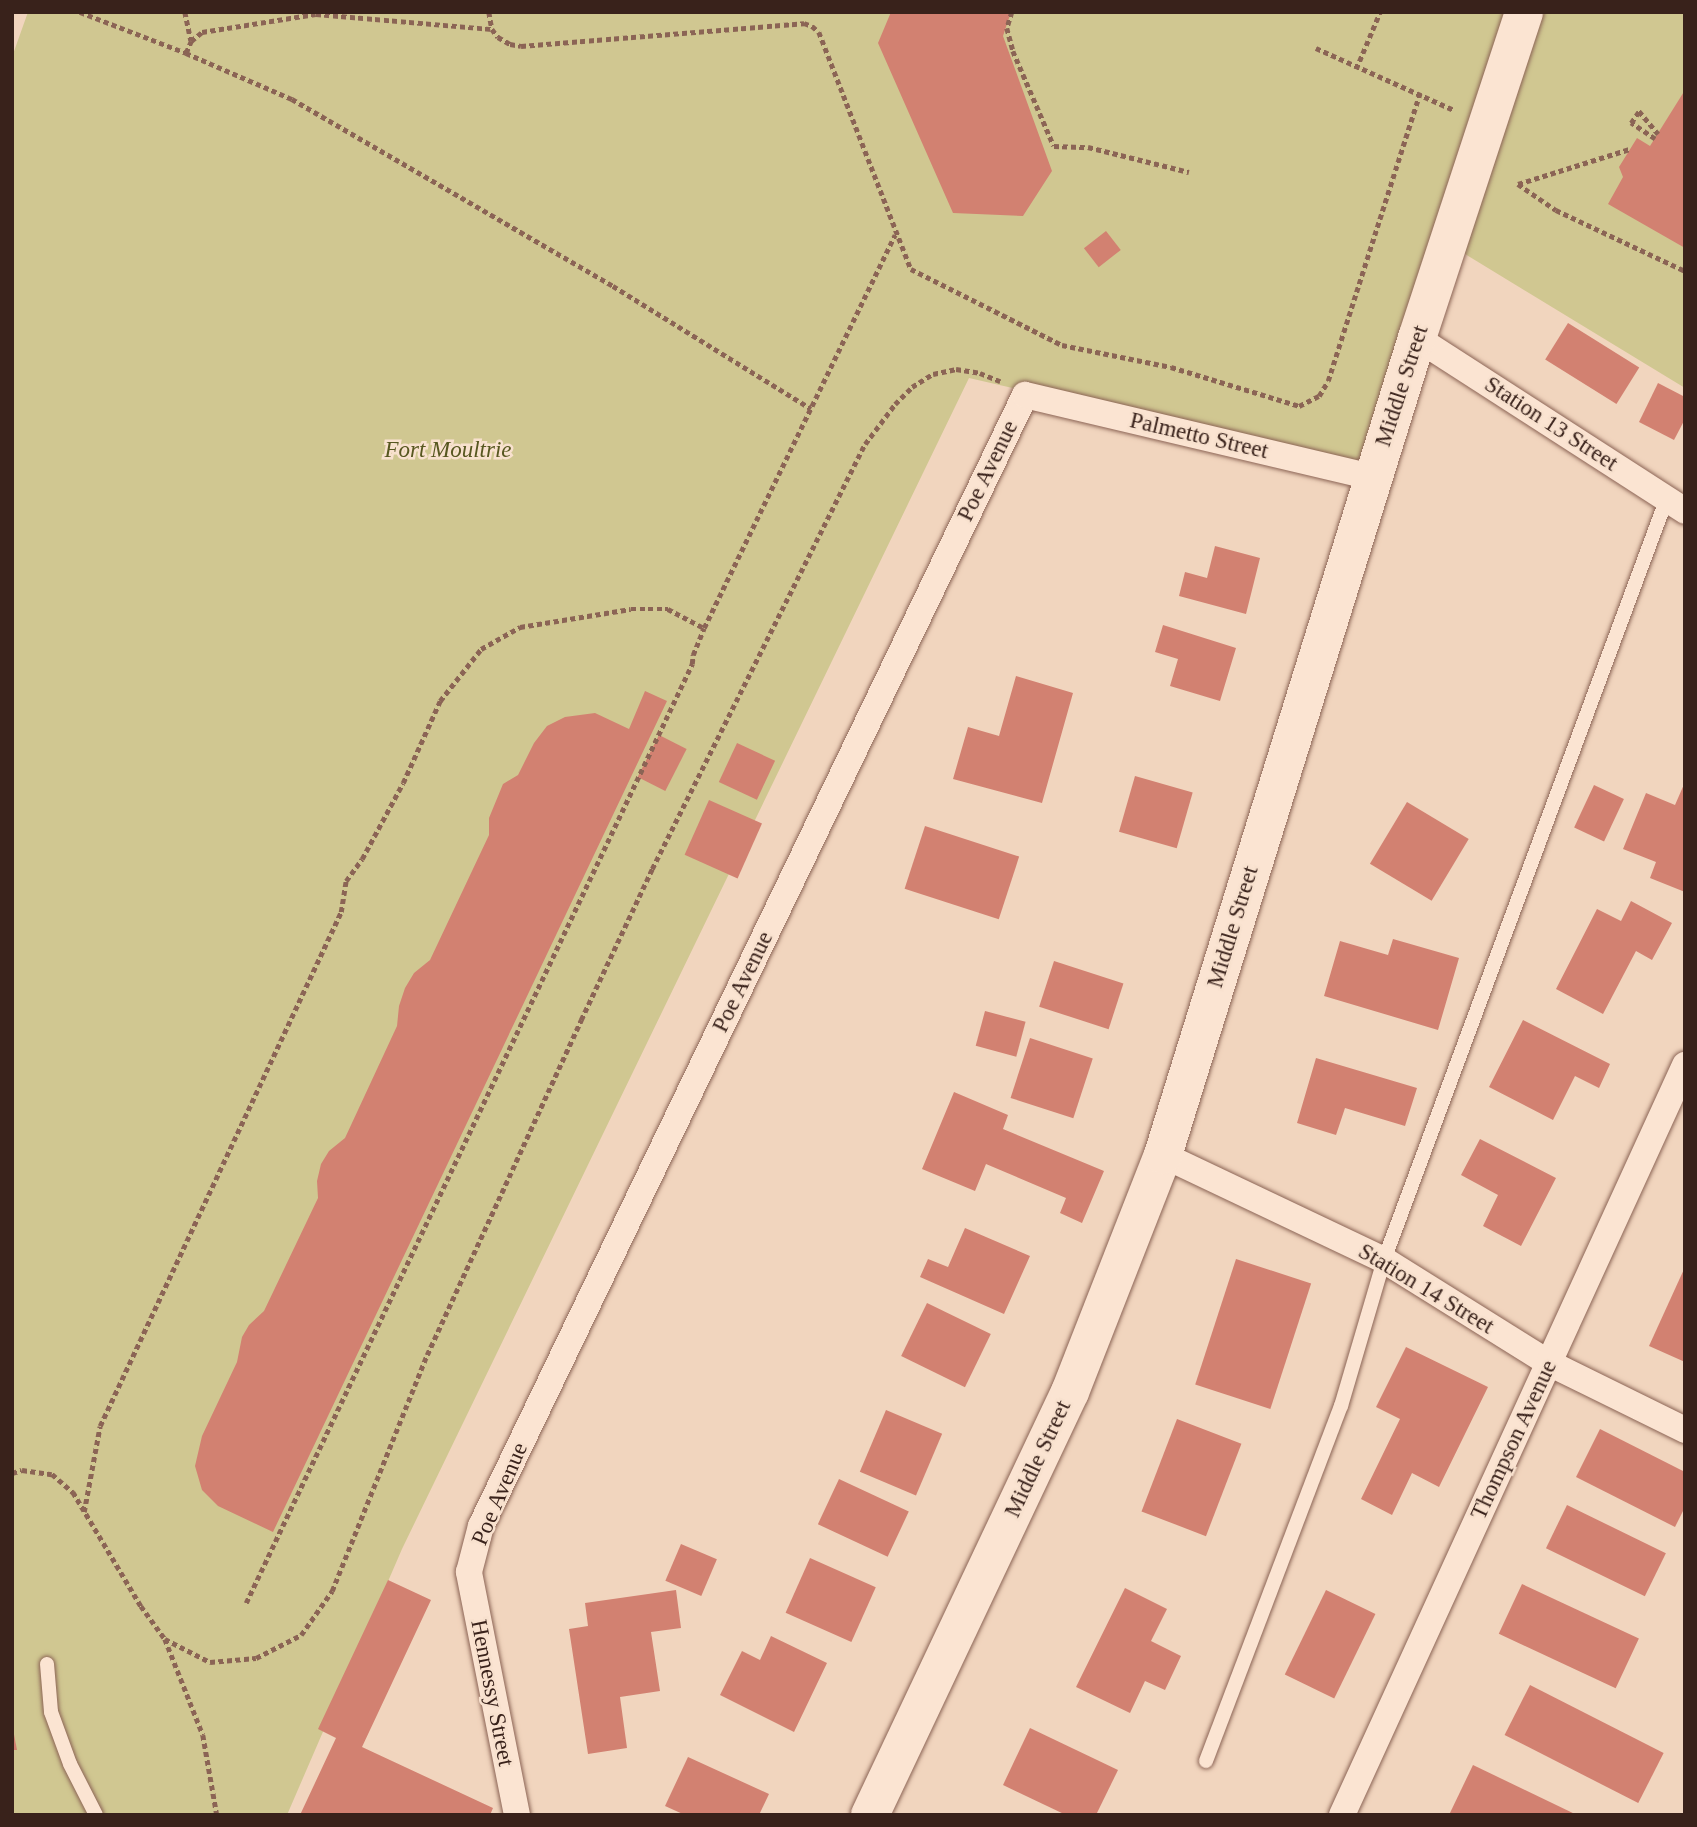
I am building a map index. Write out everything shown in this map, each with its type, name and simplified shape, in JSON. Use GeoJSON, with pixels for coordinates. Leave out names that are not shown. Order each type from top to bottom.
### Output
{"type":"FeatureCollection","features":[{"type":"Feature","properties":{"kind":"street","name":"Middle Street"},"geometry":{"type":"LineString","coordinates":[[870,1815],[1070,1391],[1163,1155],[1373,477],[1524,12]]}},
{"type":"Feature","properties":{"kind":"street","name":"Station 13 Street"},"geometry":{"type":"LineString","coordinates":[[1417,338],[1676,505]]}},
{"type":"Feature","properties":{"kind":"street","name":"Palmetto Street"},"geometry":{"type":"LineString","coordinates":[[1025,395],[1373,477]]}},
{"type":"Feature","properties":{"kind":"street","name":"Poe Avenue"},"geometry":{"type":"LineString","coordinates":[[469,1572],[487,1513],[1025,395]]}},
{"type":"Feature","properties":{"kind":"street","name":"Thompson Avenue"},"geometry":{"type":"LineString","coordinates":[[1342,1815],[1685,1065]]}},
{"type":"Feature","properties":{"kind":"street","name":"Station 14 Street"},"geometry":{"type":"LineString","coordinates":[[1163,1155],[1384,1260],[1549,1363],[1685,1430]]}},
{"type":"Feature","properties":{"kind":"street","name":"Hennessy Street"},"geometry":{"type":"LineString","coordinates":[[469,1572],[517,1815]]}},
{"type":"Feature","properties":{"kind":"lane"},"geometry":{"type":"LineString","coordinates":[[1206,1761],[1340,1406],[1384,1260],[1676,505]]}},
{"type":"Feature","properties":{"kind":"lane"},"geometry":{"type":"LineString","coordinates":[[47,1664],[51,1712],[70,1764],[96,1815]]}},
{"type":"Feature","properties":{"kind":"path"},"geometry":{"type":"LineString","coordinates":[[80,12],[186,53],[292,99],[613,286],[811,409]]}},
{"type":"Feature","properties":{"kind":"path"},"geometry":{"type":"LineString","coordinates":[[185,12],[191,41]]}},
{"type":"Feature","properties":{"kind":"path"},"geometry":{"type":"LineString","coordinates":[[489,12],[492,29]]}},
{"type":"Feature","properties":{"kind":"path"},"geometry":{"type":"LineString","coordinates":[[1012,12],[1007,28],[1013,51],[1054,146],[1088,147],[1189,172]]}},
{"type":"Feature","properties":{"kind":"path"},"geometry":{"type":"LineString","coordinates":[[1356,69],[1380,12]]}},
{"type":"Feature","properties":{"kind":"path"},"geometry":{"type":"LineString","coordinates":[[186,53],[191,41],[202,32],[316,14],[492,29],[509,44],[521,46],[804,23],[819,32],[895,234],[911,269],[1062,345],[1171,367],[1299,406],[1319,396],[1328,381],[1420,93]]}},
{"type":"Feature","properties":{"kind":"path"},"geometry":{"type":"LineString","coordinates":[[1316,48],[1356,69],[1420,93],[1454,110]]}},
{"type":"Feature","properties":{"kind":"path"},"geometry":{"type":"LineString","coordinates":[[1639,111],[1656,136],[1631,123],[1639,111]]}},
{"type":"Feature","properties":{"kind":"path"},"geometry":{"type":"LineString","coordinates":[[1630,149],[1518,184],[1556,210],[1685,271]]}},
{"type":"Feature","properties":{"kind":"path"},"geometry":{"type":"LineString","coordinates":[[246,1603],[692,664],[692,654],[704,628],[895,234]]}},
{"type":"Feature","properties":{"kind":"path"},"geometry":{"type":"LineString","coordinates":[[165,1639],[210,1662],[256,1658],[301,1635],[332,1591],[427,1355],[581,1020],[658,856],[865,444],[895,404],[912,387],[933,374],[956,369],[980,373],[1025,395]]}},
{"type":"Feature","properties":{"kind":"path"},"geometry":{"type":"LineString","coordinates":[[85,1512],[100,1426],[335,924],[346,881],[362,859],[403,783],[440,701],[481,649],[520,627],[631,609],[668,609],[704,628]]}},
{"type":"Feature","properties":{"kind":"path"},"geometry":{"type":"LineString","coordinates":[[12,1473],[23,1470],[52,1474],[73,1492],[141,1606],[165,1639],[203,1735],[217,1815]]}},
{"type":"Feature","properties":{"kind":"green space","name":"Fort Moultrie"},"geometry":{"type":"Polygon","coordinates":[[[28,12],[1685,12],[1685,388],[1442,240],[1369,469],[969,378],[402,1549],[287,1815],[12,1815],[12,57],[28,12]]]}},
{"type":"Feature","properties":{"kind":"building"},"geometry":{"type":"Polygon","coordinates":[[[891,12],[1011,12],[1003,36],[1052,171],[1023,216],[953,213],[878,43],[891,12]]]}},
{"type":"Feature","properties":{"kind":"building"},"geometry":{"type":"Polygon","coordinates":[[[1685,90],[1685,248],[1608,204],[1623,177],[1619,167],[1637,138],[1650,146],[1685,90]]]}},
{"type":"Feature","properties":{"kind":"building"},"geometry":{"type":"Polygon","coordinates":[[[1106,231],[1121,250],[1099,267],[1084,248],[1106,231]]]}},
{"type":"Feature","properties":{"kind":"building"},"geometry":{"type":"Polygon","coordinates":[[[1568,323],[1639,368],[1616,404],[1545,359],[1568,323]]]}},
{"type":"Feature","properties":{"kind":"building"},"geometry":{"type":"Polygon","coordinates":[[[1658,383],[1685,397],[1685,419],[1674,440],[1639,422],[1658,383]]]}},
{"type":"Feature","properties":{"kind":"building"},"geometry":{"type":"Polygon","coordinates":[[[1215,546],[1260,558],[1246,614],[1179,596],[1185,572],[1207,578],[1215,546]]]}},
{"type":"Feature","properties":{"kind":"building"},"geometry":{"type":"Polygon","coordinates":[[[1163,625],[1236,648],[1220,701],[1170,686],[1178,659],[1155,652],[1163,625]]]}},
{"type":"Feature","properties":{"kind":"building"},"geometry":{"type":"Polygon","coordinates":[[[1016,676],[1073,693],[1042,803],[953,779],[968,727],[999,736],[1016,676]]]}},
{"type":"Feature","properties":{"kind":"building"},"geometry":{"type":"Polygon","coordinates":[[[645,691],[667,701],[273,1532],[218,1506],[202,1490],[195,1466],[202,1436],[237,1362],[242,1337],[249,1325],[264,1311],[318,1198],[317,1181],[321,1164],[329,1151],[345,1138],[397,1026],[399,1006],[405,988],[414,973],[430,960],[489,835],[489,818],[503,784],[518,775],[534,743],[547,726],[565,717],[595,713],[629,729],[645,691]]]}},
{"type":"Feature","properties":{"kind":"building"},"geometry":{"type":"Polygon","coordinates":[[[659,735],[687,749],[665,791],[638,777],[659,735]]]}},
{"type":"Feature","properties":{"kind":"building"},"geometry":{"type":"Polygon","coordinates":[[[737,743],[775,761],[757,800],[719,782],[737,743]]]}},
{"type":"Feature","properties":{"kind":"building"},"geometry":{"type":"Polygon","coordinates":[[[1135,776],[1193,793],[1177,848],[1119,832],[1135,776]]]}},
{"type":"Feature","properties":{"kind":"building"},"geometry":{"type":"Polygon","coordinates":[[[1685,782],[1685,892],[1650,878],[1656,862],[1623,849],[1646,793],[1675,805],[1685,782]]]}},
{"type":"Feature","properties":{"kind":"building"},"geometry":{"type":"Polygon","coordinates":[[[1594,785],[1624,799],[1604,842],[1574,828],[1594,785]]]}},
{"type":"Feature","properties":{"kind":"building"},"geometry":{"type":"Polygon","coordinates":[[[709,800],[762,824],[738,878],[685,855],[709,800]]]}},
{"type":"Feature","properties":{"kind":"building"},"geometry":{"type":"Polygon","coordinates":[[[1407,802],[1469,839],[1432,901],[1370,864],[1407,802]]]}},
{"type":"Feature","properties":{"kind":"building"},"geometry":{"type":"Polygon","coordinates":[[[925,826],[1019,857],[999,919],[905,889],[925,826]]]}},
{"type":"Feature","properties":{"kind":"building"},"geometry":{"type":"Polygon","coordinates":[[[1631,901],[1672,923],[1652,960],[1636,951],[1603,1014],[1556,989],[1597,909],[1621,921],[1631,901]]]}},
{"type":"Feature","properties":{"kind":"building"},"geometry":{"type":"Polygon","coordinates":[[[1393,939],[1459,958],[1438,1030],[1324,996],[1340,941],[1388,955],[1393,939]]]}},
{"type":"Feature","properties":{"kind":"building"},"geometry":{"type":"Polygon","coordinates":[[[1054,961],[1123,984],[1109,1029],[1039,1007],[1054,961]]]}},
{"type":"Feature","properties":{"kind":"building"},"geometry":{"type":"Polygon","coordinates":[[[985,1011],[1026,1022],[1016,1057],[976,1046],[985,1011]]]}},
{"type":"Feature","properties":{"kind":"building"},"geometry":{"type":"Polygon","coordinates":[[[1523,1020],[1610,1064],[1599,1088],[1575,1076],[1553,1120],[1489,1087],[1523,1020]]]}},
{"type":"Feature","properties":{"kind":"building"},"geometry":{"type":"Polygon","coordinates":[[[1030,1038],[1093,1058],[1073,1118],[1011,1098],[1030,1038]]]}},
{"type":"Feature","properties":{"kind":"building"},"geometry":{"type":"Polygon","coordinates":[[[1316,1058],[1417,1088],[1405,1126],[1345,1108],[1336,1135],[1297,1123],[1316,1058]]]}},
{"type":"Feature","properties":{"kind":"building"},"geometry":{"type":"Polygon","coordinates":[[[954,1092],[1008,1115],[1003,1129],[1104,1171],[1082,1223],[1060,1213],[1066,1198],[986,1164],[975,1191],[922,1169],[954,1092]]]}},
{"type":"Feature","properties":{"kind":"building"},"geometry":{"type":"Polygon","coordinates":[[[1480,1139],[1556,1178],[1521,1246],[1483,1226],[1498,1195],[1461,1175],[1480,1139]]]}},
{"type":"Feature","properties":{"kind":"building"},"geometry":{"type":"Polygon","coordinates":[[[965,1228],[1030,1256],[1004,1314],[920,1277],[928,1259],[948,1267],[965,1228]]]}},
{"type":"Feature","properties":{"kind":"building"},"geometry":{"type":"Polygon","coordinates":[[[1236,1259],[1311,1283],[1270,1409],[1195,1385],[1236,1259]]]}},
{"type":"Feature","properties":{"kind":"building"},"geometry":{"type":"Polygon","coordinates":[[[1685,1267],[1685,1362],[1649,1346],[1685,1267]]]}},
{"type":"Feature","properties":{"kind":"building"},"geometry":{"type":"Polygon","coordinates":[[[927,1303],[991,1334],[965,1387],[901,1356],[927,1303]]]}},
{"type":"Feature","properties":{"kind":"building"},"geometry":{"type":"Polygon","coordinates":[[[1406,1347],[1488,1387],[1439,1487],[1412,1473],[1392,1515],[1361,1499],[1400,1419],[1376,1407],[1406,1347]]]}},
{"type":"Feature","properties":{"kind":"building"},"geometry":{"type":"Polygon","coordinates":[[[886,1410],[942,1434],[916,1496],[860,1472],[886,1410]]]}},
{"type":"Feature","properties":{"kind":"building"},"geometry":{"type":"Polygon","coordinates":[[[1177,1419],[1241,1444],[1206,1536],[1142,1511],[1177,1419]]]}},
{"type":"Feature","properties":{"kind":"building"},"geometry":{"type":"Polygon","coordinates":[[[1600,1429],[1685,1472],[1685,1507],[1675,1527],[1576,1477],[1600,1429]]]}},
{"type":"Feature","properties":{"kind":"building"},"geometry":{"type":"Polygon","coordinates":[[[839,1479],[909,1512],[888,1557],[818,1524],[839,1479]]]}},
{"type":"Feature","properties":{"kind":"building"},"geometry":{"type":"Polygon","coordinates":[[[1567,1505],[1666,1553],[1645,1596],[1546,1548],[1567,1505]]]}},
{"type":"Feature","properties":{"kind":"building"},"geometry":{"type":"Polygon","coordinates":[[[681,1544],[717,1559],[701,1596],[665,1581],[681,1544]]]}},
{"type":"Feature","properties":{"kind":"building"},"geometry":{"type":"Polygon","coordinates":[[[810,1558],[876,1587],[851,1642],[786,1613],[810,1558]]]}},
{"type":"Feature","properties":{"kind":"building"},"geometry":{"type":"Polygon","coordinates":[[[388,1580],[431,1600],[362,1747],[493,1808],[490,1815],[300,1815],[336,1738],[318,1729],[388,1580]]]}},
{"type":"Feature","properties":{"kind":"building"},"geometry":{"type":"Polygon","coordinates":[[[1522,1584],[1639,1639],[1616,1688],[1499,1634],[1522,1584]]]}},
{"type":"Feature","properties":{"kind":"building"},"geometry":{"type":"Polygon","coordinates":[[[1125,1588],[1167,1609],[1151,1641],[1181,1656],[1165,1690],[1145,1681],[1130,1713],[1076,1687],[1125,1588]]]}},
{"type":"Feature","properties":{"kind":"building"},"geometry":{"type":"Polygon","coordinates":[[[676,1590],[681,1628],[651,1632],[660,1691],[620,1697],[627,1748],[588,1754],[569,1629],[588,1626],[585,1603],[676,1590]]]}},
{"type":"Feature","properties":{"kind":"building"},"geometry":{"type":"Polygon","coordinates":[[[1326,1590],[1375,1614],[1334,1699],[1285,1674],[1326,1590]]]}},
{"type":"Feature","properties":{"kind":"building"},"geometry":{"type":"Polygon","coordinates":[[[771,1636],[827,1663],[794,1732],[720,1695],[742,1651],[760,1660],[771,1636]]]}},
{"type":"Feature","properties":{"kind":"building"},"geometry":{"type":"Polygon","coordinates":[[[1530,1685],[1664,1753],[1638,1803],[1505,1735],[1530,1685]]]}},
{"type":"Feature","properties":{"kind":"building"},"geometry":{"type":"Polygon","coordinates":[[[12,1724],[17,1750],[12,1750],[12,1724]]]}},
{"type":"Feature","properties":{"kind":"building"},"geometry":{"type":"Polygon","coordinates":[[[1030,1728],[1118,1770],[1096,1815],[1066,1815],[1003,1785],[1030,1728]]]}},
{"type":"Feature","properties":{"kind":"building"},"geometry":{"type":"Polygon","coordinates":[[[688,1757],[769,1794],[759,1815],[685,1815],[665,1806],[688,1757]]]}},
{"type":"Feature","properties":{"kind":"building"},"geometry":{"type":"Polygon","coordinates":[[[1473,1765],[1577,1815],[1449,1815],[1473,1765]]]}}]}
